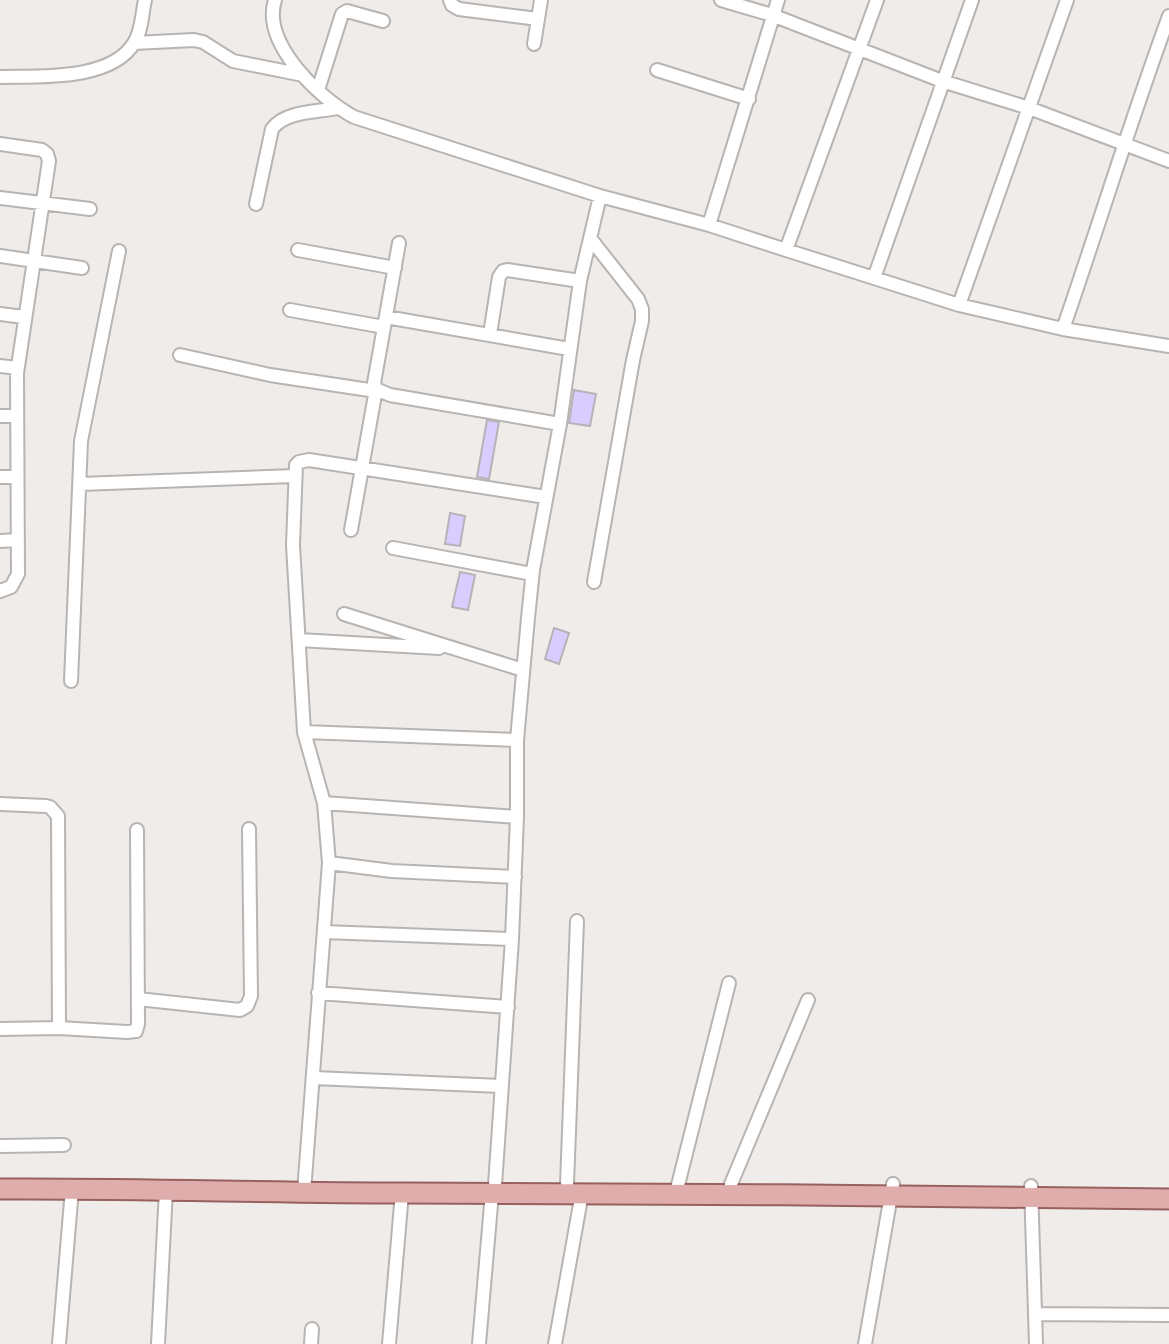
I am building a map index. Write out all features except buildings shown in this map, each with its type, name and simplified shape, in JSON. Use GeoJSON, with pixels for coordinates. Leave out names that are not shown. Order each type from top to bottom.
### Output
{"type":"FeatureCollection","features":[{"type":"Feature","properties":{"kind":"main road"},"geometry":{"type":"LineString","coordinates":[[0,1179],[256,1187]]}},
{"type":"Feature","properties":{"kind":"main road"},"geometry":{"type":"LineString","coordinates":[[574,1189],[731,1184],[1031,1192],[1169,1199]]}},
{"type":"Feature","properties":{"kind":"main road"},"geometry":{"type":"LineString","coordinates":[[304,1187],[401,1193],[494,1189]]}},
{"type":"Feature","properties":{"kind":"main road"},"geometry":{"type":"LineString","coordinates":[[0,1189],[304,1187],[807,1194],[893,1190]]}},
{"type":"Feature","properties":{"kind":"main road"},"geometry":{"type":"LineString","coordinates":[[1031,1192],[1169,1187]]}},
{"type":"Feature","properties":{"kind":"street"},"geometry":{"type":"LineString","coordinates":[[0,77],[86,72],[115,60],[134,43],[145,0]]}},
{"type":"Feature","properties":{"kind":"street"},"geometry":{"type":"LineString","coordinates":[[275,0],[272,13],[276,33],[284,50],[318,90],[338,108],[354,117],[600,196],[709,225],[959,304],[1063,329],[1169,346]]}},
{"type":"Feature","properties":{"kind":"street"},"geometry":{"type":"LineString","coordinates":[[450,0],[452,5],[459,9],[538,19]]}},
{"type":"Feature","properties":{"kind":"street"},"geometry":{"type":"LineString","coordinates":[[534,44],[541,0]]}},
{"type":"Feature","properties":{"kind":"street"},"geometry":{"type":"LineString","coordinates":[[721,0],[772,15],[942,80],[1029,108],[1169,161]]}},
{"type":"Feature","properties":{"kind":"street"},"geometry":{"type":"LineString","coordinates":[[709,225],[778,0]]}},
{"type":"Feature","properties":{"kind":"street"},"geometry":{"type":"LineString","coordinates":[[786,250],[877,0]]}},
{"type":"Feature","properties":{"kind":"street"},"geometry":{"type":"LineString","coordinates":[[874,278],[972,0]]}},
{"type":"Feature","properties":{"kind":"street"},"geometry":{"type":"LineString","coordinates":[[959,304],[1067,0]]}},
{"type":"Feature","properties":{"kind":"street"},"geometry":{"type":"LineString","coordinates":[[318,90],[342,14],[347,11],[383,21]]}},
{"type":"Feature","properties":{"kind":"street"},"geometry":{"type":"LineString","coordinates":[[1063,329],[1126,145],[1146,77],[1169,16]]}},
{"type":"Feature","properties":{"kind":"street"},"geometry":{"type":"LineString","coordinates":[[134,43],[194,40],[203,42],[233,61],[303,75]]}},
{"type":"Feature","properties":{"kind":"street"},"geometry":{"type":"LineString","coordinates":[[657,70],[749,99]]}},
{"type":"Feature","properties":{"kind":"street"},"geometry":{"type":"LineString","coordinates":[[256,204],[272,129],[276,122],[285,117],[338,108]]}},
{"type":"Feature","properties":{"kind":"street"},"geometry":{"type":"LineString","coordinates":[[0,144],[42,150],[47,153],[49,161],[18,368],[18,574],[11,587],[0,591]]}},
{"type":"Feature","properties":{"kind":"street"},"geometry":{"type":"LineString","coordinates":[[479,1344],[508,1007],[515,877],[517,740],[533,574],[560,424],[580,281],[600,196]]}},
{"type":"Feature","properties":{"kind":"street"},"geometry":{"type":"LineString","coordinates":[[0,198],[90,209]]}},
{"type":"Feature","properties":{"kind":"street"},"geometry":{"type":"LineString","coordinates":[[590,238],[638,299],[642,309],[594,582]]}},
{"type":"Feature","properties":{"kind":"street"},"geometry":{"type":"LineString","coordinates":[[351,530],[399,243]]}},
{"type":"Feature","properties":{"kind":"street"},"geometry":{"type":"LineString","coordinates":[[298,250],[395,268]]}},
{"type":"Feature","properties":{"kind":"street"},"geometry":{"type":"LineString","coordinates":[[71,681],[81,441],[119,251]]}},
{"type":"Feature","properties":{"kind":"street"},"geometry":{"type":"LineString","coordinates":[[0,256],[82,268]]}},
{"type":"Feature","properties":{"kind":"street"},"geometry":{"type":"LineString","coordinates":[[490,334],[502,271],[580,281]]}},
{"type":"Feature","properties":{"kind":"street"},"geometry":{"type":"LineString","coordinates":[[290,310],[490,334],[569,349]]}},
{"type":"Feature","properties":{"kind":"street"},"geometry":{"type":"LineString","coordinates":[[0,314],[24,317]]}},
{"type":"Feature","properties":{"kind":"street"},"geometry":{"type":"LineString","coordinates":[[180,355],[270,375],[376,390],[390,395],[560,424]]}},
{"type":"Feature","properties":{"kind":"street"},"geometry":{"type":"LineString","coordinates":[[0,366],[18,368]]}},
{"type":"Feature","properties":{"kind":"street"},"geometry":{"type":"LineString","coordinates":[[0,416],[16,416]]}},
{"type":"Feature","properties":{"kind":"street"},"geometry":{"type":"LineString","coordinates":[[304,1187],[329,863],[324,803],[304,733],[293,545],[296,465],[304,461],[546,497]]}},
{"type":"Feature","properties":{"kind":"street"},"geometry":{"type":"LineString","coordinates":[[80,484],[294,476]]}},
{"type":"Feature","properties":{"kind":"street"},"geometry":{"type":"LineString","coordinates":[[0,477],[17,477]]}},
{"type":"Feature","properties":{"kind":"street"},"geometry":{"type":"LineString","coordinates":[[0,541],[18,540]]}},
{"type":"Feature","properties":{"kind":"street"},"geometry":{"type":"LineString","coordinates":[[393,548],[533,574]]}},
{"type":"Feature","properties":{"kind":"street"},"geometry":{"type":"LineString","coordinates":[[344,614],[523,670]]}},
{"type":"Feature","properties":{"kind":"street"},"geometry":{"type":"LineString","coordinates":[[299,640],[461,649]]}},
{"type":"Feature","properties":{"kind":"street"},"geometry":{"type":"LineString","coordinates":[[304,733],[517,740]]}},
{"type":"Feature","properties":{"kind":"street"},"geometry":{"type":"LineString","coordinates":[[324,803],[517,817]]}},
{"type":"Feature","properties":{"kind":"street"},"geometry":{"type":"LineString","coordinates":[[0,804],[46,806],[58,816],[59,1028]]}},
{"type":"Feature","properties":{"kind":"street"},"geometry":{"type":"LineString","coordinates":[[138,999],[240,1010],[247,1006],[251,996],[249,829]]}},
{"type":"Feature","properties":{"kind":"street"},"geometry":{"type":"LineString","coordinates":[[0,1029],[136,1031],[137,830]]}},
{"type":"Feature","properties":{"kind":"street"},"geometry":{"type":"LineString","coordinates":[[329,863],[392,871],[515,877]]}},
{"type":"Feature","properties":{"kind":"street"},"geometry":{"type":"LineString","coordinates":[[555,1344],[574,1189],[577,921]]}},
{"type":"Feature","properties":{"kind":"street"},"geometry":{"type":"LineString","coordinates":[[324,932],[512,939]]}},
{"type":"Feature","properties":{"kind":"street"},"geometry":{"type":"LineString","coordinates":[[678,1185],[729,982]]}},
{"type":"Feature","properties":{"kind":"street"},"geometry":{"type":"LineString","coordinates":[[318,992],[508,1007]]}},
{"type":"Feature","properties":{"kind":"street"},"geometry":{"type":"LineString","coordinates":[[731,1184],[808,1000]]}},
{"type":"Feature","properties":{"kind":"street"},"geometry":{"type":"LineString","coordinates":[[314,1078],[501,1086]]}},
{"type":"Feature","properties":{"kind":"street"},"geometry":{"type":"LineString","coordinates":[[0,1146],[64,1145]]}},
{"type":"Feature","properties":{"kind":"street"},"geometry":{"type":"LineString","coordinates":[[59,1344],[72,1189]]}},
{"type":"Feature","properties":{"kind":"street"},"geometry":{"type":"LineString","coordinates":[[158,1344],[166,1189]]}},
{"type":"Feature","properties":{"kind":"street"},"geometry":{"type":"LineString","coordinates":[[865,1344],[893,1190]]}},
{"type":"Feature","properties":{"kind":"street"},"geometry":{"type":"LineString","coordinates":[[1031,1192],[1037,1344]]}},
{"type":"Feature","properties":{"kind":"street"},"geometry":{"type":"LineString","coordinates":[[389,1344],[401,1193]]}},
{"type":"Feature","properties":{"kind":"street"},"geometry":{"type":"LineString","coordinates":[[1037,1314],[1169,1315]]}},
{"type":"Feature","properties":{"kind":"street"},"geometry":{"type":"LineString","coordinates":[[311,1344],[312,1329]]}}]}
